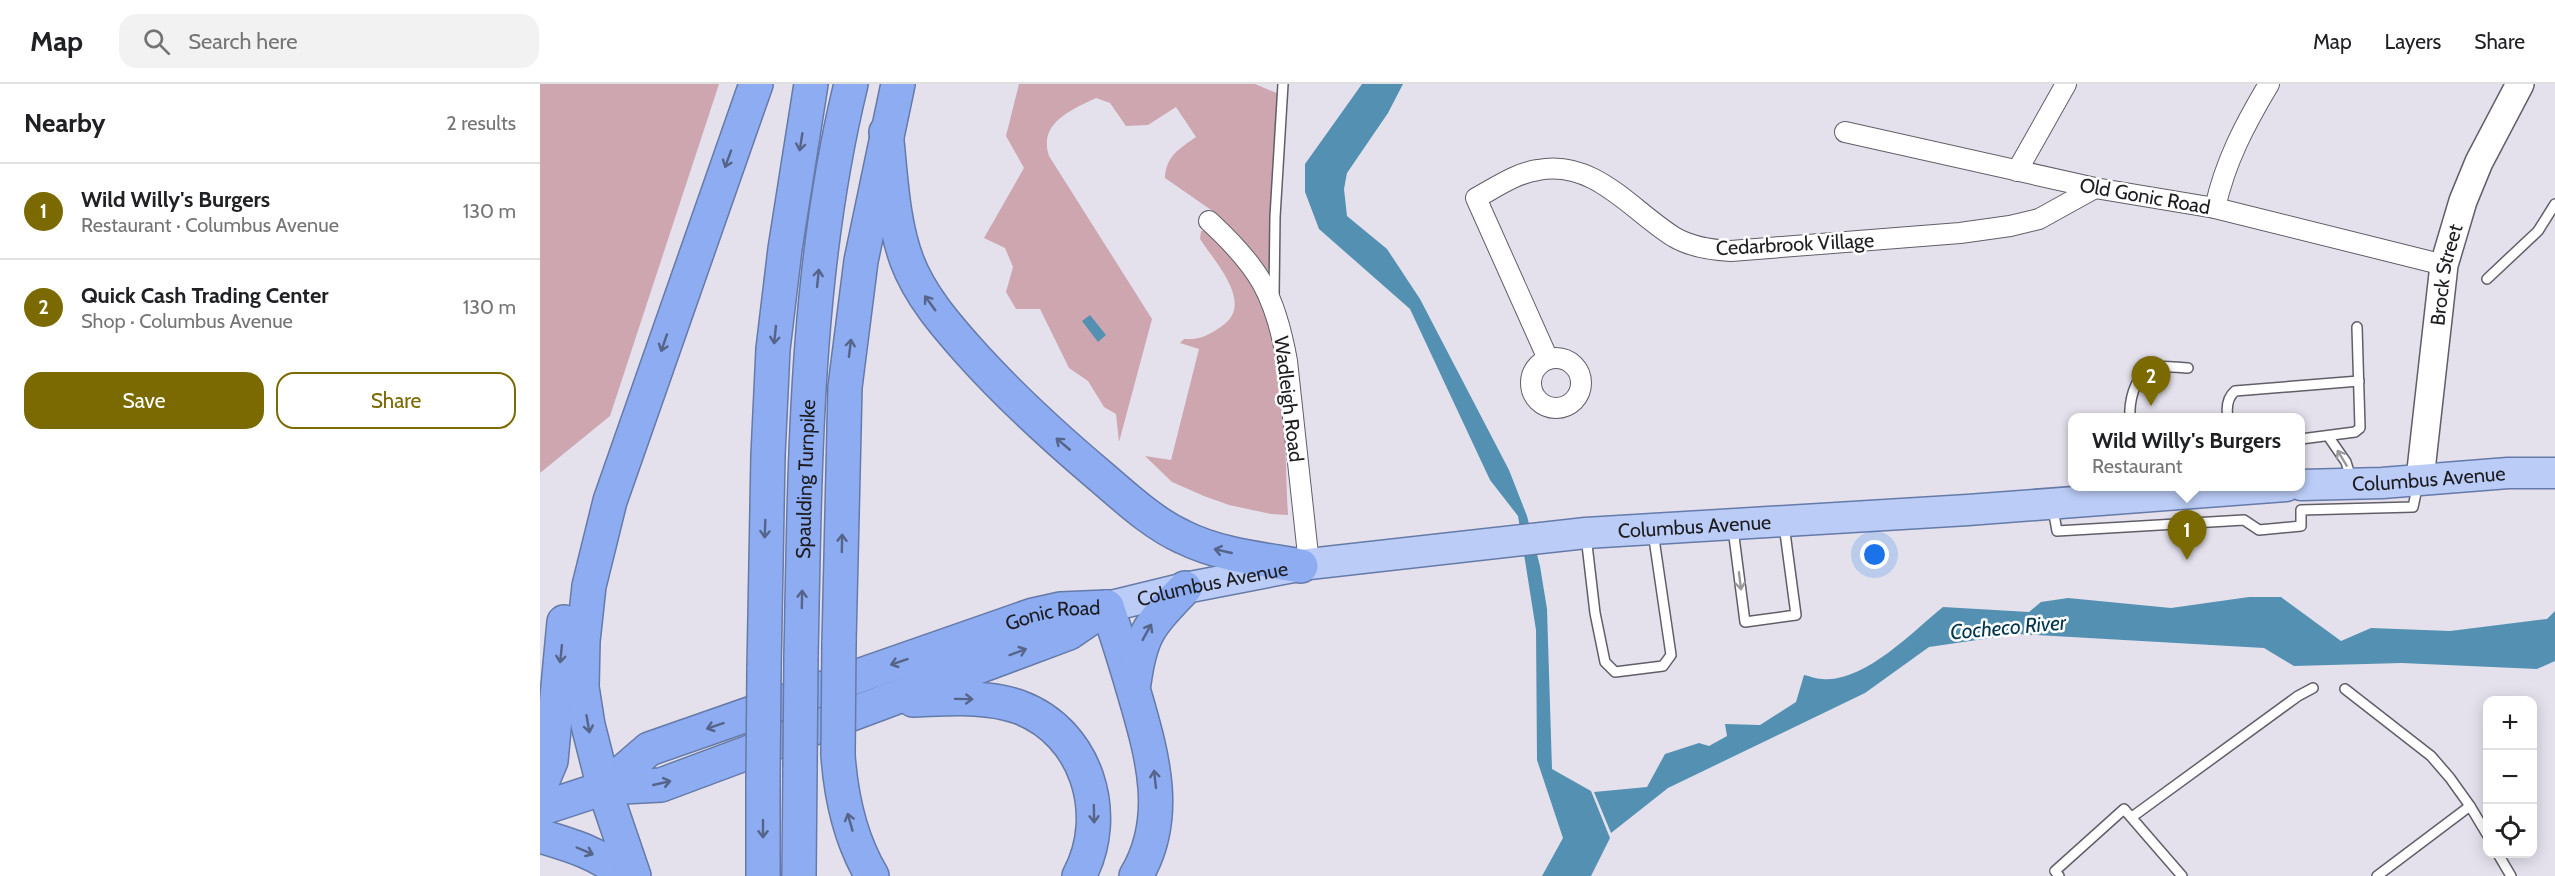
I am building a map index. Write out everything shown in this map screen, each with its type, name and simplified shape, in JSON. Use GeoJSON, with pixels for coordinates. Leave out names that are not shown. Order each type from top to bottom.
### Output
{"type":"FeatureCollection","features":[{"type":"Feature","properties":{"kind":"highway"},"geometry":{"type":"LineString","coordinates":[[634,876],[604,788],[588,725],[582,687],[583,641],[589,586],[610,501],[756,84]]}},
{"type":"Feature","properties":{"kind":"highway","name":"Spaulding Turnpike"},"geometry":{"type":"LineString","coordinates":[[763,876],[766,489],[773,349],[785,249],[811,84]]}},
{"type":"Feature","properties":{"kind":"highway","name":"Spaulding Turnpike"},"geometry":{"type":"LineString","coordinates":[[800,876],[801,657],[806,422],[812,331],[828,201],[851,84]]}},
{"type":"Feature","properties":{"kind":"highway"},"geometry":{"type":"LineString","coordinates":[[872,876],[854,839],[840,784],[838,755],[845,387],[861,261],[886,132],[898,84]]}},
{"type":"Feature","properties":{"kind":"highway"},"geometry":{"type":"LineString","coordinates":[[886,132],[894,218],[908,263],[923,294],[948,328],[987,372],[1052,434],[1157,522],[1182,537],[1219,551],[1305,565]]}},
{"type":"Feature","properties":{"kind":"highway"},"geometry":{"type":"LineString","coordinates":[[540,787],[551,761],[565,619],[575,570],[591,528],[610,501]]}},
{"type":"Feature","properties":{"kind":"highway"},"geometry":{"type":"LineString","coordinates":[[1133,688],[1138,652],[1147,631],[1185,588]]}},
{"type":"Feature","properties":{"kind":"highway"},"geometry":{"type":"LineString","coordinates":[[1107,607],[1150,746],[1156,781],[1156,810],[1151,840],[1136,876]]}},
{"type":"Feature","properties":{"kind":"highway","name":"Gonic Road"},"geometry":{"type":"LineString","coordinates":[[604,788],[649,749],[1033,615],[1060,609],[1107,607]]}},
{"type":"Feature","properties":{"kind":"highway","name":"Gonic Road"},"geometry":{"type":"LineString","coordinates":[[540,809],[604,788],[661,785],[1069,633],[1107,607]]}},
{"type":"Feature","properties":{"kind":"highway"},"geometry":{"type":"LineString","coordinates":[[884,701],[961,698],[991,700],[1018,707],[1033,714],[1060,734],[1078,758],[1089,781],[1094,805],[1095,826],[1091,846],[1079,876]]}},
{"type":"Feature","properties":{"kind":"highway"},"geometry":{"type":"LineString","coordinates":[[540,836],[598,856],[625,876]]}},
{"type":"Feature","properties":{"kind":"main road","name":"Columbus Avenue"},"geometry":{"type":"LineString","coordinates":[[2305,485],[2382,483],[2508,473],[2555,473]]}},
{"type":"Feature","properties":{"kind":"main road","name":"Columbus Avenue"},"geometry":{"type":"LineString","coordinates":[[1107,607],[1185,588],[1305,565],[1530,539],[1652,528],[2052,505],[2143,492],[2171,491]]}},
{"type":"Feature","properties":{"kind":"street"},"geometry":{"type":"LineString","coordinates":[[2017,171],[2066,84]]}},
{"type":"Feature","properties":{"kind":"street"},"geometry":{"type":"LineString","coordinates":[[2214,208],[2228,160],[2241,132],[2270,84]]}},
{"type":"Feature","properties":{"kind":"street","name":"Brock Street"},"geometry":{"type":"LineString","coordinates":[[2420,479],[2422,442],[2444,265],[2463,201],[2479,162],[2520,84]]}},
{"type":"Feature","properties":{"kind":"street","name":"Old Gonic Road"},"geometry":{"type":"LineString","coordinates":[[1845,132],[2096,188],[2214,208],[2444,265]]}},
{"type":"Feature","properties":{"kind":"street","name":"Cedarbrook Village"},"geometry":{"type":"LineString","coordinates":[[1548,359],[1476,198],[1535,170],[1553,168],[1573,170],[1619,194],[1674,237],[1694,246],[1731,251],[1948,234],[2010,226],[2039,219],[2096,188]]}},
{"type":"Feature","properties":{"kind":"street","name":"Wadleigh Road"},"geometry":{"type":"LineString","coordinates":[[1209,221],[1237,246],[1259,274],[1274,307],[1287,362],[1305,565]]}},
{"type":"Feature","properties":{"kind":"lane"},"geometry":{"type":"LineString","coordinates":[[1274,307],[1275,217],[1283,84]]}},
{"type":"Feature","properties":{"kind":"lane"},"geometry":{"type":"LineString","coordinates":[[2487,279],[2538,231],[2555,204]]}},
{"type":"Feature","properties":{"kind":"lane"},"geometry":{"type":"LineString","coordinates":[[2305,439],[2355,432],[2360,428],[2357,327]]}},
{"type":"Feature","properties":{"kind":"lane"},"geometry":{"type":"LineString","coordinates":[[2130,413],[2133,392],[2149,369],[2188,368]]}},
{"type":"Feature","properties":{"kind":"lane"},"geometry":{"type":"LineString","coordinates":[[2228,413],[2227,404],[2230,396],[2235,392],[2359,381]]}},
{"type":"Feature","properties":{"kind":"lane"},"geometry":{"type":"LineString","coordinates":[[2328,436],[2346,462],[2352,482]]}},
{"type":"Feature","properties":{"kind":"lane"},"geometry":{"type":"LineString","coordinates":[[2052,505],[2057,531],[2244,520],[2259,530],[2301,526],[2301,510],[2413,507],[2420,479]]}},
{"type":"Feature","properties":{"kind":"lane"},"geometry":{"type":"LineString","coordinates":[[1732,523],[1745,621],[1796,615],[1783,520]]}},
{"type":"Feature","properties":{"kind":"lane"},"geometry":{"type":"LineString","coordinates":[[1586,533],[1594,613],[1605,662],[1615,672],[1663,666],[1671,655],[1652,528]]}},
{"type":"Feature","properties":{"kind":"lane"},"geometry":{"type":"LineString","coordinates":[[2132,817],[2298,696],[2313,688]]}},
{"type":"Feature","properties":{"kind":"lane"},"geometry":{"type":"LineString","coordinates":[[2345,689],[2431,756],[2470,806],[2483,829]]}},
{"type":"Feature","properties":{"kind":"lane"},"geometry":{"type":"LineString","coordinates":[[2377,876],[2470,806]]}},
{"type":"Feature","properties":{"kind":"lane"},"geometry":{"type":"LineString","coordinates":[[2059,876],[2055,871],[2124,809],[2182,876]]}},
{"type":"Feature","properties":{"kind":"lane"},"geometry":{"type":"LineString","coordinates":[[2500,858],[2511,876]]}},
{"type":"Feature","properties":{"kind":"shaded area"},"geometry":{"type":"Polygon","coordinates":[[[540,84],[719,84],[610,416],[540,473],[540,84]]]}},
{"type":"Feature","properties":{"kind":"shaded area"},"geometry":{"type":"Polygon","coordinates":[[[1019,84],[1255,84],[1281,95],[1272,267],[1267,274],[1238,235],[1214,212],[1165,178],[1171,159],[1179,149],[1196,137],[1176,107],[1148,125],[1126,126],[1110,103],[1096,98],[1067,113],[1052,126],[1047,145],[1049,156],[1152,319],[1119,442],[1116,414],[1104,407],[1088,381],[1069,368],[1040,309],[1016,309],[1006,292],[1013,267],[1005,248],[984,238],[1024,168],[1006,136],[1019,84]]]}},
{"type":"Feature","properties":{"kind":"shaded area"},"geometry":{"type":"Polygon","coordinates":[[[1209,230],[1249,277],[1264,309],[1273,337],[1282,396],[1288,515],[1271,514],[1229,505],[1204,496],[1172,482],[1145,456],[1171,460],[1199,349],[1180,343],[1184,339],[1200,338],[1222,326],[1231,317],[1235,306],[1229,283],[1200,239],[1201,231],[1209,230]]]}},
{"type":"Feature","properties":{"kind":"water"},"geometry":{"type":"Polygon","coordinates":[[[1362,84],[1403,84],[1388,113],[1347,173],[1344,189],[1347,216],[1387,249],[1420,299],[1509,470],[1527,516],[1540,566],[1547,609],[1552,769],[1591,791],[1610,838],[1591,876],[1542,876],[1563,838],[1537,760],[1536,630],[1518,516],[1490,480],[1410,309],[1319,229],[1305,192],[1305,164],[1362,84]]]}},
{"type":"Feature","properties":{"kind":"water"},"geometry":{"type":"Polygon","coordinates":[[[1090,315],[1106,335],[1098,342],[1082,321],[1090,315]]]}},
{"type":"Feature","properties":{"kind":"water","name":"Cocheco River"},"geometry":{"type":"Polygon","coordinates":[[[2249,597],[2281,597],[2341,641],[2371,628],[2450,631],[2547,619],[2555,611],[2555,661],[2537,669],[2402,663],[2294,666],[2264,648],[2018,634],[1929,647],[1865,693],[1668,788],[1611,833],[1594,792],[1647,787],[1665,754],[1699,743],[1709,746],[1727,736],[1725,724],[1760,725],[1796,702],[1804,675],[1818,679],[1838,678],[1871,665],[1943,607],[2029,612],[2041,602],[2068,598],[2171,608],[2249,597]]]}},
{"type":"Feature","properties":{"kind":"place","name":"Quick Cash Trading Center"},"geometry":{"type":"Point","coordinates":[2151,406]}},
{"type":"Feature","properties":{"kind":"place","name":"Wild Willy's Burgers"},"geometry":{"type":"Point","coordinates":[2187,560]}}]}
